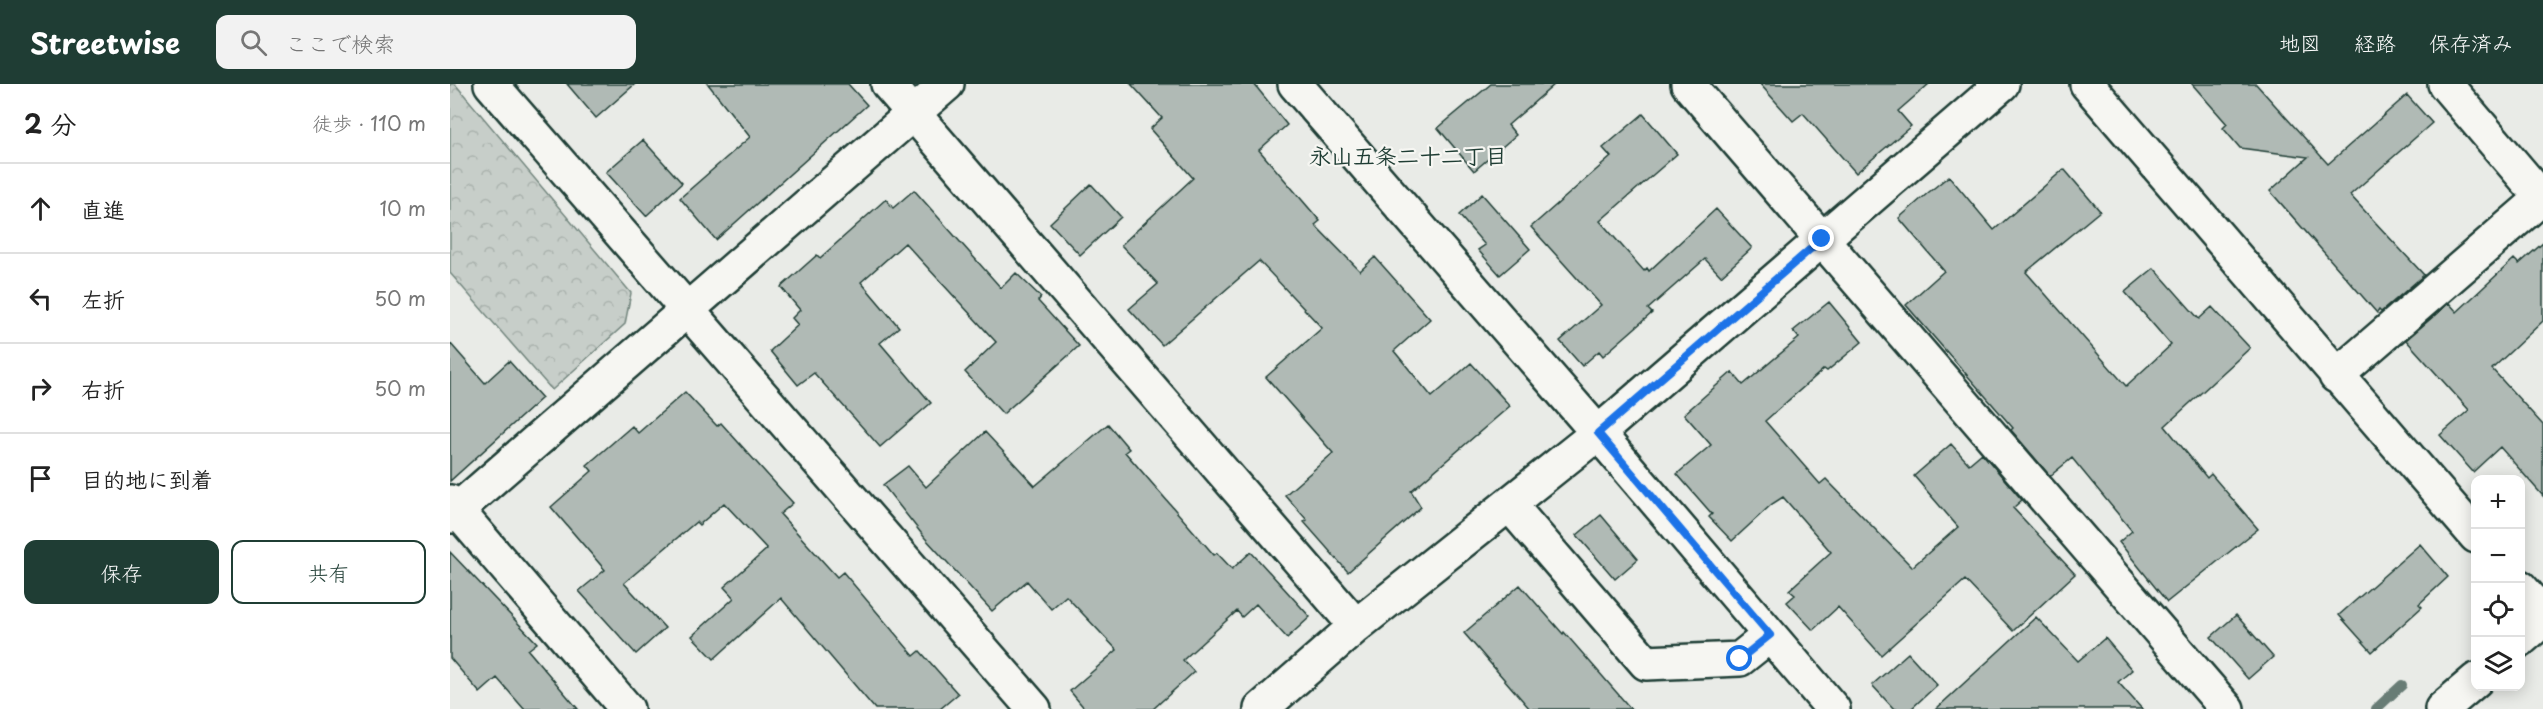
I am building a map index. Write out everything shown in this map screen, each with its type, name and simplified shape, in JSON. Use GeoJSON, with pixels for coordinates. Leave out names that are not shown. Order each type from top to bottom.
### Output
{"type":"FeatureCollection","features":[{"type":"Feature","properties":{"kind":"street"},"geometry":{"type":"LineString","coordinates":[[491,84],[1034,709]]}},
{"type":"Feature","properties":{"kind":"street"},"geometry":{"type":"LineString","coordinates":[[888,84],[1356,626]]}},
{"type":"Feature","properties":{"kind":"street"},"geometry":{"type":"LineString","coordinates":[[627,709],[452,509],[947,84]]}},
{"type":"Feature","properties":{"kind":"street"},"geometry":{"type":"LineString","coordinates":[[1295,84],[1598,433],[1833,709]]}},
{"type":"Feature","properties":{"kind":"street"},"geometry":{"type":"LineString","coordinates":[[1688,84],[2227,709]]}},
{"type":"Feature","properties":{"kind":"street"},"geometry":{"type":"LineString","coordinates":[[1261,709],[1356,626],[1598,433],[2002,84]]}},
{"type":"Feature","properties":{"kind":"street"},"geometry":{"type":"LineString","coordinates":[[2087,84],[2471,531]]}},
{"type":"Feature","properties":{"kind":"street"},"geometry":{"type":"LineString","coordinates":[[2336,376],[2543,198],[2445,84]]}},
{"type":"Feature","properties":{"kind":"street"},"geometry":{"type":"LineString","coordinates":[[1509,504],[1646,663],[1740,659],[1770,635]]}},
{"type":"Feature","properties":{"kind":"street"},"geometry":{"type":"LineString","coordinates":[[2525,593],[2543,613]]}},
{"type":"Feature","properties":{"kind":"street"},"geometry":{"type":"LineString","coordinates":[[2523,637],[2543,620]]}},
{"type":"Feature","properties":{"kind":"street"},"geometry":{"type":"LineString","coordinates":[[2442,709],[2471,684]]}},
{"type":"Feature","properties":{"kind":"green space"},"geometry":{"type":"Polygon","coordinates":[[[450,84],[455,84],[631,293],[625,324],[552,390],[450,273],[450,84]]]}},
{"type":"Feature","properties":{"kind":"building"},"geometry":{"type":"Polygon","coordinates":[[[567,84],[635,84],[596,118],[567,84]]]}},
{"type":"Feature","properties":{"kind":"building"},"geometry":{"type":"Polygon","coordinates":[[[708,84],[848,84],[867,105],[716,240],[680,198],[750,137],[708,84]]]}},
{"type":"Feature","properties":{"kind":"building"},"geometry":{"type":"Polygon","coordinates":[[[1131,84],[1254,84],[1287,125],[1259,150],[1320,221],[1315,225],[1360,271],[1375,257],[1430,319],[1394,351],[1432,397],[1471,363],[1510,406],[1411,491],[1421,507],[1348,572],[1304,522],[1307,520],[1285,495],[1333,453],[1266,377],[1322,328],[1259,261],[1162,345],[1129,309],[1158,284],[1121,245],[1193,178],[1150,129],[1162,118],[1131,84]]]}},
{"type":"Feature","properties":{"kind":"building"},"geometry":{"type":"Polygon","coordinates":[[[1491,84],[1555,84],[1508,125],[1516,135],[1474,171],[1438,128],[1491,84]]]}},
{"type":"Feature","properties":{"kind":"building"},"geometry":{"type":"Polygon","coordinates":[[[1760,84],[1929,84],[1898,111],[1911,126],[1856,173],[1803,113],[1793,121],[1760,84]]]}},
{"type":"Feature","properties":{"kind":"building"},"geometry":{"type":"Polygon","coordinates":[[[2192,84],[2256,84],[2328,164],[2407,95],[2432,123],[2350,195],[2424,275],[2377,313],[2270,191],[2308,157],[2240,148],[2223,128],[2227,124],[2192,84]]]}},
{"type":"Feature","properties":{"kind":"building"},"geometry":{"type":"Polygon","coordinates":[[[1643,114],[1677,154],[1600,221],[1644,271],[1647,268],[1649,271],[1716,209],[1752,248],[1721,276],[1705,259],[1648,309],[1652,313],[1603,356],[1599,351],[1582,366],[1560,341],[1601,305],[1531,227],[1611,157],[1603,148],[1643,114]]]}},
{"type":"Feature","properties":{"kind":"building"},"geometry":{"type":"Polygon","coordinates":[[[643,140],[682,183],[646,216],[606,172],[643,140]]]}},
{"type":"Feature","properties":{"kind":"building"},"geometry":{"type":"Polygon","coordinates":[[[2064,169],[2100,211],[2026,272],[2126,386],[2171,345],[2125,292],[2154,268],[2199,319],[2212,307],[2250,348],[2165,426],[2207,478],[2211,474],[2258,529],[2167,602],[2119,542],[2132,531],[2072,458],[2050,476],[2011,430],[2013,428],[1906,305],[1944,271],[1899,218],[1929,192],[1949,176],[1994,230],[2064,169]]]}},
{"type":"Feature","properties":{"kind":"building"},"geometry":{"type":"Polygon","coordinates":[[[1091,184],[1121,217],[1080,255],[1050,223],[1091,184]]]}},
{"type":"Feature","properties":{"kind":"building"},"geometry":{"type":"Polygon","coordinates":[[[914,190],[1001,288],[1016,273],[1041,297],[1038,301],[1079,346],[1003,414],[965,372],[996,342],[905,243],[861,282],[899,327],[880,343],[931,403],[880,447],[814,373],[798,385],[770,351],[798,325],[792,318],[800,310],[781,287],[817,255],[820,258],[886,199],[893,208],[914,190]]]}},
{"type":"Feature","properties":{"kind":"building"},"geometry":{"type":"Polygon","coordinates":[[[1482,194],[1530,249],[1500,275],[1478,250],[1485,245],[1459,215],[1482,194]]]}},
{"type":"Feature","properties":{"kind":"building"},"geometry":{"type":"Polygon","coordinates":[[[2543,243],[2543,321],[2492,369],[2543,425],[2543,496],[2500,447],[2473,472],[2440,435],[2469,410],[2406,340],[2449,303],[2457,312],[2514,259],[2519,264],[2543,243]]]}},
{"type":"Feature","properties":{"kind":"building"},"geometry":{"type":"Polygon","coordinates":[[[1829,302],[1862,342],[1827,371],[1824,369],[1765,421],[1820,484],[1826,479],[1912,567],[1958,527],[1914,476],[1951,444],[1969,464],[1982,453],[2022,500],[2013,508],[2075,574],[2013,631],[1965,580],[1881,655],[1838,607],[1813,630],[1787,602],[1795,595],[1789,590],[1831,552],[1783,497],[1772,504],[1732,541],[1709,517],[1712,514],[1677,474],[1711,445],[1684,414],[1732,372],[1743,385],[1799,338],[1793,331],[1829,302]]]}},
{"type":"Feature","properties":{"kind":"building"},"geometry":{"type":"Polygon","coordinates":[[[450,343],[485,383],[509,361],[542,398],[450,481],[450,343]]]}},
{"type":"Feature","properties":{"kind":"building"},"geometry":{"type":"Polygon","coordinates":[[[685,392],[717,426],[721,423],[793,503],[780,514],[837,577],[843,572],[914,656],[920,651],[958,694],[940,709],[875,709],[781,598],[714,659],[692,636],[734,598],[724,587],[767,549],[724,503],[699,525],[696,522],[624,583],[665,628],[636,654],[579,591],[605,570],[551,507],[592,471],[587,465],[632,426],[638,433],[685,392]]]}},
{"type":"Feature","properties":{"kind":"building"},"geometry":{"type":"Polygon","coordinates":[[[1108,424],[1129,449],[1125,452],[1214,555],[1217,553],[1232,569],[1251,552],[1310,617],[1287,638],[1256,604],[1242,617],[1237,611],[1183,660],[1194,672],[1153,709],[1085,709],[1070,691],[1117,650],[1066,596],[1051,609],[1027,581],[992,611],[925,538],[883,485],[908,466],[926,487],[985,432],[1035,486],[1108,424]]]}},
{"type":"Feature","properties":{"kind":"building"},"geometry":{"type":"Polygon","coordinates":[[[1601,515],[1638,559],[1615,579],[1577,535],[1601,515]]]}},
{"type":"Feature","properties":{"kind":"building"},"geometry":{"type":"Polygon","coordinates":[[[2420,544],[2448,577],[2419,604],[2422,607],[2372,652],[2339,615],[2420,544]]]}},
{"type":"Feature","properties":{"kind":"building"},"geometry":{"type":"Polygon","coordinates":[[[450,552],[537,643],[528,650],[578,709],[524,709],[497,678],[480,693],[450,658],[450,552]]]}},
{"type":"Feature","properties":{"kind":"building"},"geometry":{"type":"Polygon","coordinates":[[[1520,585],[1631,709],[1530,709],[1464,633],[1520,585]]]}},
{"type":"Feature","properties":{"kind":"building"},"geometry":{"type":"Polygon","coordinates":[[[2236,615],[2273,657],[2248,679],[2211,637],[2236,615]]]}},
{"type":"Feature","properties":{"kind":"building"},"geometry":{"type":"Polygon","coordinates":[[[2036,617],[2078,661],[2105,638],[2132,670],[2118,682],[2142,709],[1936,709],[2036,617]]]}},
{"type":"Feature","properties":{"kind":"building"},"geometry":{"type":"Polygon","coordinates":[[[1908,653],[1937,685],[1911,709],[1894,709],[1872,685],[1908,653]]]}},
{"type":"Feature","properties":{"kind":"waterway"},"geometry":{"type":"LineString","coordinates":[[2376,709],[2402,685]]}},
{"type":"Feature","properties":{"kind":"district","name":"永山五条二十二丁目"},"geometry":{"type":"Point","coordinates":[1408,154]}},
{"type":"Feature","properties":{"kind":"route"},"geometry":{"type":"LineString","coordinates":[[1740,659],[1770,635],[1598,433],[1822,239]]}}]}
